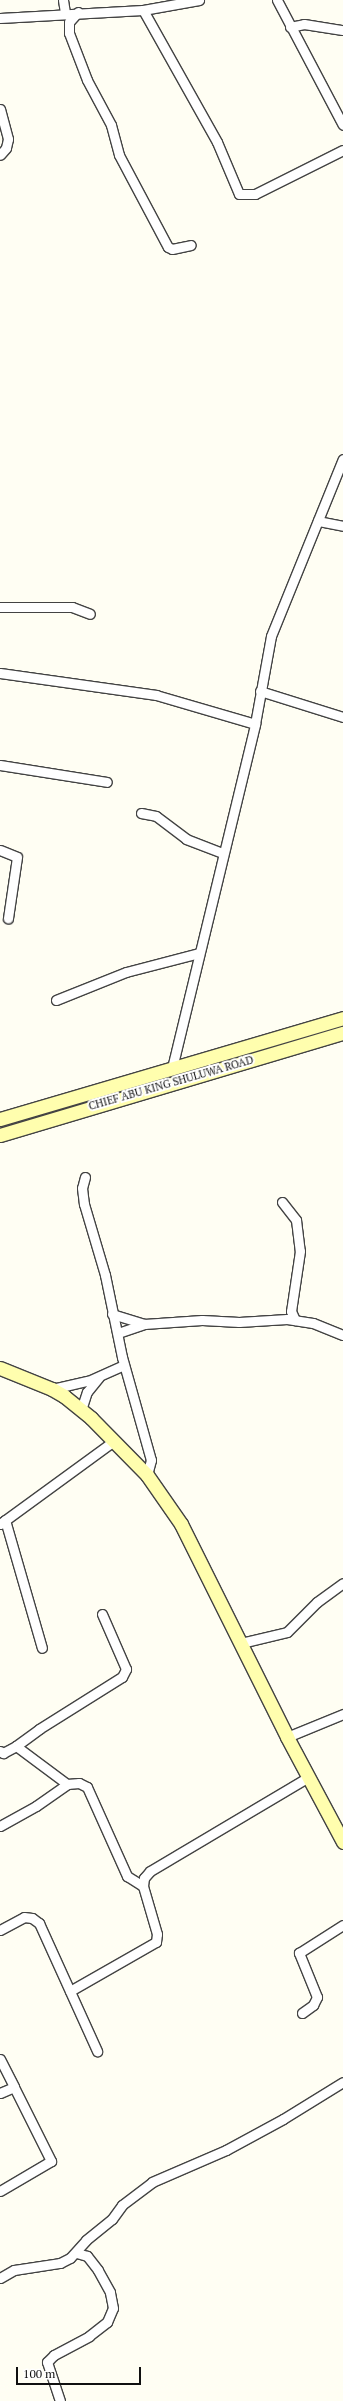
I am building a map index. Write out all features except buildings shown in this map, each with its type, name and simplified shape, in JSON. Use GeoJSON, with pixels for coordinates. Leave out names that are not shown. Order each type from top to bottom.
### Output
{"type":"FeatureCollection","features":[{"type":"Feature","properties":{"kind":"street"},"geometry":{"type":"LineString","coordinates":[[63,0],[65,13]]}},
{"type":"Feature","properties":{"kind":"street"},"geometry":{"type":"LineString","coordinates":[[0,18],[78,12],[143,10],[199,0]]}},
{"type":"Feature","properties":{"kind":"street"},"geometry":{"type":"LineString","coordinates":[[277,0],[343,125]]}},
{"type":"Feature","properties":{"kind":"street"},"geometry":{"type":"LineString","coordinates":[[143,10],[217,142],[239,194],[255,194],[299,174],[343,150]]}},
{"type":"Feature","properties":{"kind":"street"},"geometry":{"type":"LineString","coordinates":[[78,12],[71,18],[69,33],[87,80],[111,125],[119,155],[168,247],[172,249],[191,245]]}},
{"type":"Feature","properties":{"kind":"street"},"geometry":{"type":"LineString","coordinates":[[290,27],[304,24],[343,30]]}},
{"type":"Feature","properties":{"kind":"street"},"geometry":{"type":"LineString","coordinates":[[0,109],[8,139],[6,148],[0,156]]}},
{"type":"Feature","properties":{"kind":"street"},"geometry":{"type":"LineString","coordinates":[[172,1068],[255,724],[271,636],[343,459]]}},
{"type":"Feature","properties":{"kind":"street"},"geometry":{"type":"LineString","coordinates":[[318,521],[343,526]]}},
{"type":"Feature","properties":{"kind":"street"},"geometry":{"type":"LineString","coordinates":[[0,607],[72,607],[90,614]]}},
{"type":"Feature","properties":{"kind":"street"},"geometry":{"type":"LineString","coordinates":[[0,673],[156,695],[255,724]]}},
{"type":"Feature","properties":{"kind":"street"},"geometry":{"type":"LineString","coordinates":[[260,691],[343,717]]}},
{"type":"Feature","properties":{"kind":"street"},"geometry":{"type":"LineString","coordinates":[[0,765],[107,782]]}},
{"type":"Feature","properties":{"kind":"street"},"geometry":{"type":"LineString","coordinates":[[141,813],[156,816],[186,839],[223,853]]}},
{"type":"Feature","properties":{"kind":"street"},"geometry":{"type":"LineString","coordinates":[[0,850],[17,857],[8,918]]}},
{"type":"Feature","properties":{"kind":"street"},"geometry":{"type":"LineString","coordinates":[[56,1000],[126,972],[199,953]]}},
{"type":"Feature","properties":{"kind":"street"},"geometry":{"type":"LineString","coordinates":[[0,1119],[343,1018]]}},
{"type":"Feature","properties":{"kind":"street","name":"CHIEF ABU KING SHULUWA ROAD"},"geometry":{"type":"LineString","coordinates":[[0,1135],[343,1033]]}},
{"type":"Feature","properties":{"kind":"street"},"geometry":{"type":"LineString","coordinates":[[85,1177],[82,1188],[84,1204],[105,1275],[112,1314],[118,1333],[124,1365],[151,1460],[147,1474]]}},
{"type":"Feature","properties":{"kind":"street"},"geometry":{"type":"LineString","coordinates":[[282,1202],[296,1220],[300,1251],[293,1315]]}},
{"type":"Feature","properties":{"kind":"street"},"geometry":{"type":"LineString","coordinates":[[112,1314],[144,1324]]}},
{"type":"Feature","properties":{"kind":"street"},"geometry":{"type":"LineString","coordinates":[[118,1333],[144,1324],[284,1318],[293,1315],[343,1335]]}},
{"type":"Feature","properties":{"kind":"street"},"geometry":{"type":"LineString","coordinates":[[52,1388],[99,1377],[124,1365]]}},
{"type":"Feature","properties":{"kind":"street"},"geometry":{"type":"LineString","coordinates":[[0,1368],[52,1388],[81,1410],[147,1474],[181,1524],[287,1737],[343,1842]]}},
{"type":"Feature","properties":{"kind":"street"},"geometry":{"type":"LineString","coordinates":[[81,1410],[87,1392],[99,1377]]}},
{"type":"Feature","properties":{"kind":"street"},"geometry":{"type":"LineString","coordinates":[[42,1648],[2,1522],[114,1441]]}},
{"type":"Feature","properties":{"kind":"street"},"geometry":{"type":"LineString","coordinates":[[241,1643],[287,1632],[317,1602],[343,1583]]}},
{"type":"Feature","properties":{"kind":"street"},"geometry":{"type":"LineString","coordinates":[[0,1751],[3,1753],[16,1746],[39,1729],[122,1677],[126,1669],[102,1614]]}},
{"type":"Feature","properties":{"kind":"street"},"geometry":{"type":"LineString","coordinates":[[287,1737],[343,1714]]}},
{"type":"Feature","properties":{"kind":"street"},"geometry":{"type":"LineString","coordinates":[[16,1746],[67,1784]]}},
{"type":"Feature","properties":{"kind":"street"},"geometry":{"type":"LineString","coordinates":[[70,1991],[156,1942],[157,1934],[143,1886],[144,1878],[150,1871],[308,1777]]}},
{"type":"Feature","properties":{"kind":"street"},"geometry":{"type":"LineString","coordinates":[[0,1826],[36,1806],[67,1784],[79,1783],[87,1787],[127,1876],[143,1886]]}},
{"type":"Feature","properties":{"kind":"street"},"geometry":{"type":"LineString","coordinates":[[0,1930],[24,1917],[32,1918],[39,1923],[97,2052]]}},
{"type":"Feature","properties":{"kind":"street"},"geometry":{"type":"LineString","coordinates":[[302,2013],[313,2005],[317,1997],[299,1953],[343,1925]]}},
{"type":"Feature","properties":{"kind":"street"},"geometry":{"type":"LineString","coordinates":[[0,2059],[51,2161],[0,2191]]}},
{"type":"Feature","properties":{"kind":"street"},"geometry":{"type":"LineString","coordinates":[[1,2274],[14,2270],[60,2263],[77,2252],[86,2240],[112,2219],[122,2205],[152,2182],[221,2153],[283,2119],[343,2082]]}},
{"type":"Feature","properties":{"kind":"street"},"geometry":{"type":"LineString","coordinates":[[0,2093],[14,2087]]}},
{"type":"Feature","properties":{"kind":"street"},"geometry":{"type":"LineString","coordinates":[[60,2401],[47,2362],[54,2355],[90,2336],[107,2322],[112,2308],[110,2292],[98,2270],[87,2256],[77,2252]]}}]}
